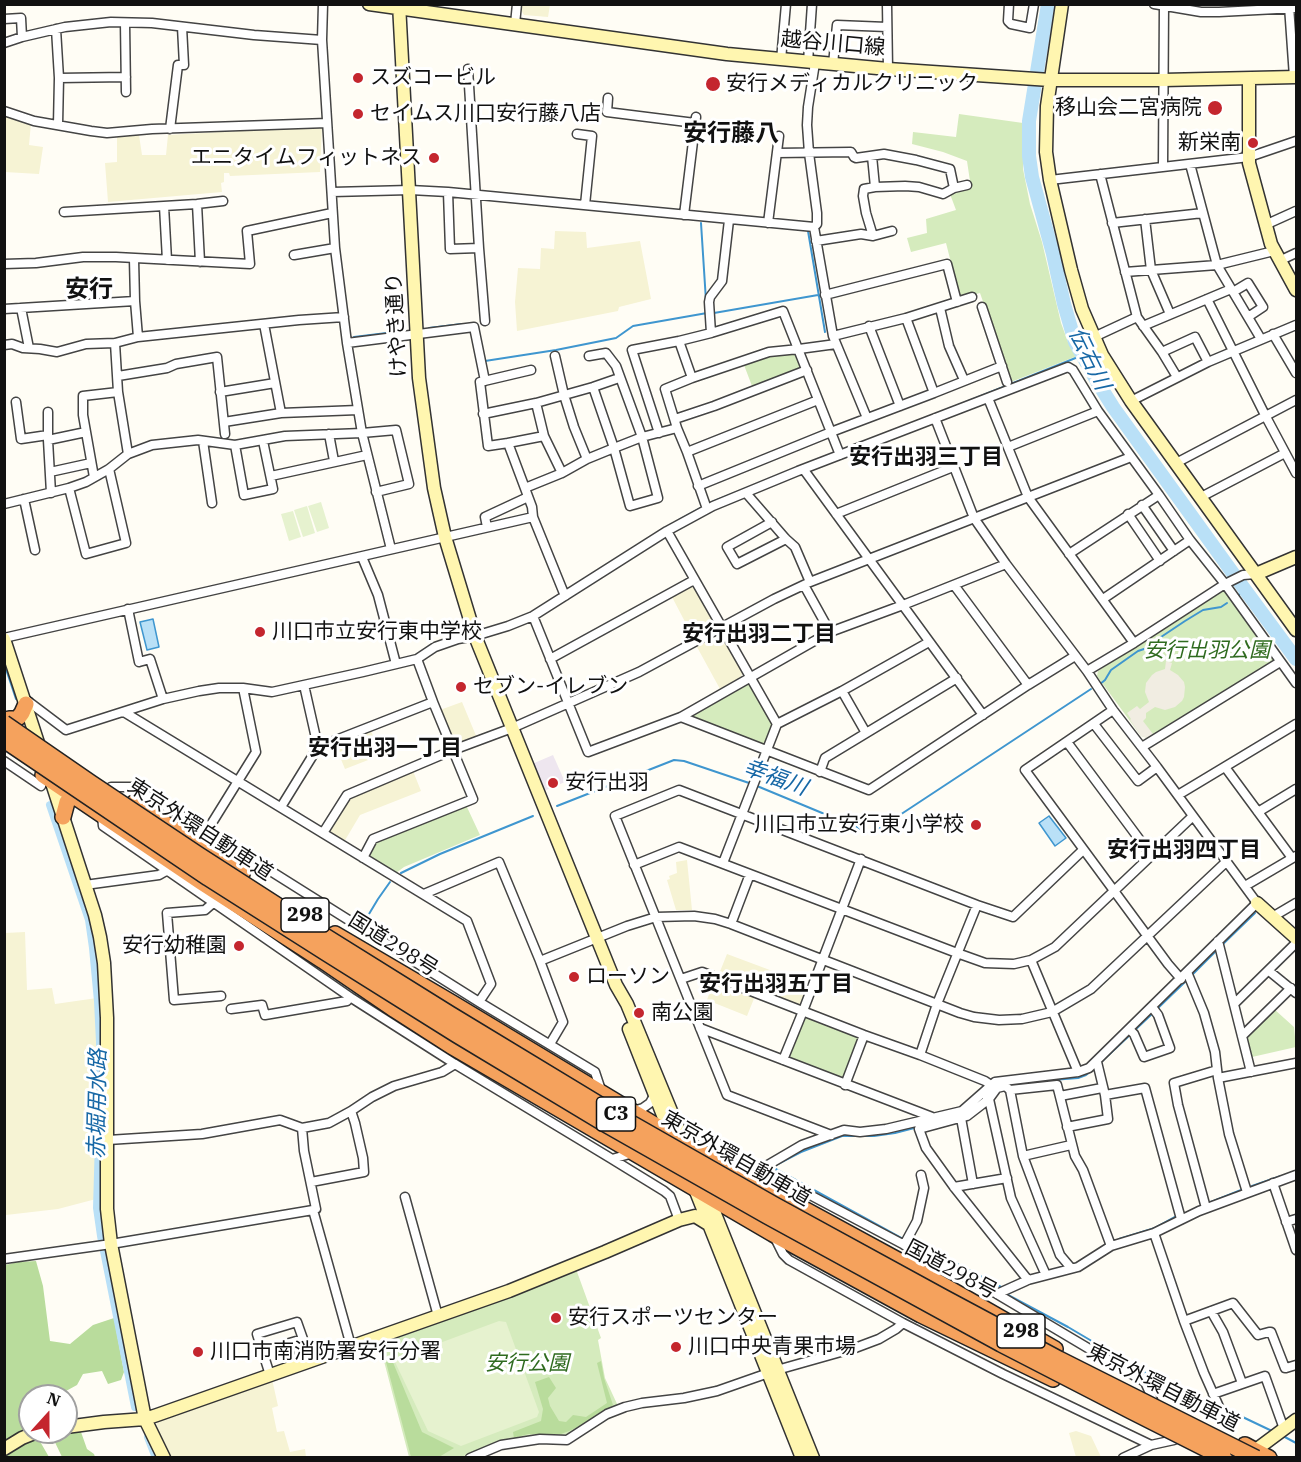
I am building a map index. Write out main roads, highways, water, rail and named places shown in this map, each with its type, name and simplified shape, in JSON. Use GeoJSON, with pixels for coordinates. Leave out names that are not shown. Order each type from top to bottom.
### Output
{"type":"FeatureCollection","features":[{"type":"Feature","properties":{"kind":"highway"},"geometry":{"type":"LineString","coordinates":[[6,719],[19,717],[25,701]]}},
{"type":"Feature","properties":{"kind":"highway","name":"国道298号"},"geometry":{"type":"LineString","coordinates":[[6,719],[335,934],[612,1105]]}},
{"type":"Feature","properties":{"kind":"highway","name":"東京外環自動車道"},"geometry":{"type":"LineString","coordinates":[[6,719],[91,783],[305,923],[610,1111],[895,1272],[1069,1364],[1257,1456]]}},
{"type":"Feature","properties":{"kind":"highway","name":"東京外環自動車道"},"geometry":{"type":"LineString","coordinates":[[4,740],[208,878],[457,1035],[605,1124],[767,1216],[991,1338],[1224,1458]]}},
{"type":"Feature","properties":{"kind":"highway","name":"298"},"geometry":{"type":"LineString","coordinates":[[4,748],[46,784],[75,797],[316,956],[603,1130]]}},
{"type":"Feature","properties":{"kind":"highway"},"geometry":{"type":"LineString","coordinates":[[63,817],[67,802],[75,797]]}},
{"type":"Feature","properties":{"kind":"highway"},"geometry":{"type":"LineString","coordinates":[[335,934],[677,1137],[760,1176],[1059,1351]]}},
{"type":"Feature","properties":{"kind":"highway","name":"298"},"geometry":{"type":"LineString","coordinates":[[316,956],[451,1046],[744,1217],[1208,1458]]}},
{"type":"Feature","properties":{"kind":"highway","name":"国道298号"},"geometry":{"type":"LineString","coordinates":[[775,1198],[887,1260],[1257,1456]]}},
{"type":"Feature","properties":{"kind":"water"},"geometry":{"type":"Polygon","coordinates":[[[153,619],[159,647],[147,650],[140,622],[153,619]]]}},
{"type":"Feature","properties":{"kind":"water"},"geometry":{"type":"Polygon","coordinates":[[[1049,816],[1066,838],[1055,846],[1039,823],[1049,816]]]}},
{"type":"Feature","properties":{"kind":"waterway","name":"伝右川"},"geometry":{"type":"LineString","coordinates":[[1048,4],[1029,121],[1029,156],[1032,177],[1075,342],[1113,407],[1296,659]]}},
{"type":"Feature","properties":{"kind":"waterway"},"geometry":{"type":"LineString","coordinates":[[701,223],[706,301]]}},
{"type":"Feature","properties":{"kind":"waterway"},"geometry":{"type":"LineString","coordinates":[[808,231],[825,332]]}},
{"type":"Feature","properties":{"kind":"waterway"},"geometry":{"type":"LineString","coordinates":[[714,313],[818,295]]}},
{"type":"Feature","properties":{"kind":"waterway"},"geometry":{"type":"LineString","coordinates":[[485,361],[616,338],[633,326],[707,313]]}},
{"type":"Feature","properties":{"kind":"waterway"},"geometry":{"type":"LineString","coordinates":[[429,328],[462,324]]}},
{"type":"Feature","properties":{"kind":"waterway"},"geometry":{"type":"LineString","coordinates":[[354,337],[403,331]]}},
{"type":"Feature","properties":{"kind":"waterway"},"geometry":{"type":"LineString","coordinates":[[946,410],[1083,355]]}},
{"type":"Feature","properties":{"kind":"waterway"},"geometry":{"type":"LineString","coordinates":[[712,502],[757,484]]}},
{"type":"Feature","properties":{"kind":"waterway"},"geometry":{"type":"LineString","coordinates":[[679,520],[701,508]]}},
{"type":"Feature","properties":{"kind":"waterway","name":"幸福川"},"geometry":{"type":"LineString","coordinates":[[1238,595],[1247,591]]}},
{"type":"Feature","properties":{"kind":"waterway","name":"幸福川"},"geometry":{"type":"LineString","coordinates":[[1099,685],[1111,670],[1138,651],[1147,648],[1203,610],[1221,607],[1227,603]]}},
{"type":"Feature","properties":{"kind":"waterway","name":"赤堀用水路"},"geometry":{"type":"LineString","coordinates":[[4,663],[16,699]]}},
{"type":"Feature","properties":{"kind":"waterway","name":"幸福川"},"geometry":{"type":"LineString","coordinates":[[757,786],[868,832],[874,832],[1091,689]]}},
{"type":"Feature","properties":{"kind":"waterway","name":"幸福川"},"geometry":{"type":"LineString","coordinates":[[557,806],[674,760],[684,761],[752,784]]}},
{"type":"Feature","properties":{"kind":"waterway","name":"赤堀用水路"},"geometry":{"type":"LineString","coordinates":[[50,805],[89,920],[93,948],[100,1042],[97,1208],[135,1407]]}},
{"type":"Feature","properties":{"kind":"waterway","name":"幸福川"},"geometry":{"type":"LineString","coordinates":[[401,873],[440,854],[533,816]]}},
{"type":"Feature","properties":{"kind":"waterway","name":"幸福川"},"geometry":{"type":"LineString","coordinates":[[366,919],[390,882]]}},
{"type":"Feature","properties":{"kind":"waterway"},"geometry":{"type":"LineString","coordinates":[[1221,946],[1255,913]]}},
{"type":"Feature","properties":{"kind":"waterway"},"geometry":{"type":"LineString","coordinates":[[1191,976],[1217,950]]}},
{"type":"Feature","properties":{"kind":"waterway"},"geometry":{"type":"LineString","coordinates":[[1157,1009],[1187,980]]}},
{"type":"Feature","properties":{"kind":"waterway"},"geometry":{"type":"LineString","coordinates":[[1135,1030],[1153,1013]]}},
{"type":"Feature","properties":{"kind":"waterway"},"geometry":{"type":"LineString","coordinates":[[1100,1063],[1131,1034]]}},
{"type":"Feature","properties":{"kind":"waterway"},"geometry":{"type":"LineString","coordinates":[[1039,1081],[1078,1078],[1096,1067]]}},
{"type":"Feature","properties":{"kind":"waterway"},"geometry":{"type":"LineString","coordinates":[[903,1239],[772,1167],[801,1152],[842,1136],[874,1136],[918,1127]]}},
{"type":"Feature","properties":{"kind":"waterway"},"geometry":{"type":"LineString","coordinates":[[1252,1186],[1281,1176]]}},
{"type":"Feature","properties":{"kind":"waterway"},"geometry":{"type":"LineString","coordinates":[[1211,1202],[1241,1190]]}},
{"type":"Feature","properties":{"kind":"waterway"},"geometry":{"type":"LineString","coordinates":[[1119,1239],[1155,1228],[1175,1217]]}},
{"type":"Feature","properties":{"kind":"waterway"},"geometry":{"type":"LineString","coordinates":[[911,1240],[1003,1288]]}},
{"type":"Feature","properties":{"kind":"waterway"},"geometry":{"type":"LineString","coordinates":[[1008,1295],[1216,1410]]}},
{"type":"Feature","properties":{"kind":"waterway"},"geometry":{"type":"LineString","coordinates":[[1226,1411],[1272,1431]]}},
{"type":"Feature","properties":{"kind":"waterway"},"geometry":{"type":"LineString","coordinates":[[1283,1436],[1296,1443]]}},
{"type":"Feature","properties":{"kind":"waterway","name":"赤堀用水路"},"geometry":{"type":"LineString","coordinates":[[148,1437],[156,1458]]}},
{"type":"Feature","properties":{"kind":"place","name":"スズコービル"},"geometry":{"type":"Point","coordinates":[358,78]}},
{"type":"Feature","properties":{"kind":"place","name":"安行メディカルクリニック"},"geometry":{"type":"Point","coordinates":[713,84]}},
{"type":"Feature","properties":{"kind":"place","name":"移山会二宮病院"},"geometry":{"type":"Point","coordinates":[1215,108]}},
{"type":"Feature","properties":{"kind":"place","name":"セイムス川口安行藤八店"},"geometry":{"type":"Point","coordinates":[358,114]}},
{"type":"Feature","properties":{"kind":"place","name":"新栄南"},"geometry":{"type":"Point","coordinates":[1253,143]}},
{"type":"Feature","properties":{"kind":"place","name":"エニタイムフィットネス"},"geometry":{"type":"Point","coordinates":[434,158]}},
{"type":"Feature","properties":{"kind":"place","name":"川口市立安行東中学校"},"geometry":{"type":"Point","coordinates":[260,632]}},
{"type":"Feature","properties":{"kind":"place","name":"セブン-イレブン"},"geometry":{"type":"Point","coordinates":[461,687]}},
{"type":"Feature","properties":{"kind":"place","name":"安行出羽"},"geometry":{"type":"Point","coordinates":[553,783]}},
{"type":"Feature","properties":{"kind":"place","name":"川口市立安行東小学校"},"geometry":{"type":"Point","coordinates":[976,825]}},
{"type":"Feature","properties":{"kind":"place","name":"安行幼稚園"},"geometry":{"type":"Point","coordinates":[239,946]}},
{"type":"Feature","properties":{"kind":"place","name":"ローソン"},"geometry":{"type":"Point","coordinates":[574,977]}},
{"type":"Feature","properties":{"kind":"place","name":"南公園"},"geometry":{"type":"Point","coordinates":[639,1013]}},
{"type":"Feature","properties":{"kind":"place","name":"安行スポーツセンター"},"geometry":{"type":"Point","coordinates":[556,1318]}},
{"type":"Feature","properties":{"kind":"place","name":"川口中央青果市場"},"geometry":{"type":"Point","coordinates":[676,1347]}},
{"type":"Feature","properties":{"kind":"place","name":"川口市南消防署安行分署"},"geometry":{"type":"Point","coordinates":[198,1352]}},
{"type":"Feature","properties":{"kind":"district","name":"安行藤八"},"geometry":{"type":"Point","coordinates":[731,134]}},
{"type":"Feature","properties":{"kind":"district","name":"安行"},"geometry":{"type":"Point","coordinates":[89,290]}},
{"type":"Feature","properties":{"kind":"district","name":"安行出羽三丁目"},"geometry":{"type":"Point","coordinates":[926,458]}},
{"type":"Feature","properties":{"kind":"district","name":"安行出羽二丁目"},"geometry":{"type":"Point","coordinates":[759,635]}},
{"type":"Feature","properties":{"kind":"district","name":"安行出羽一丁目"},"geometry":{"type":"Point","coordinates":[385,749]}},
{"type":"Feature","properties":{"kind":"district","name":"安行出羽四丁目"},"geometry":{"type":"Point","coordinates":[1184,851]}},
{"type":"Feature","properties":{"kind":"district","name":"安行出羽五丁目"},"geometry":{"type":"Point","coordinates":[776,985]}},
{"type":"Feature","properties":{"kind":"park label","name":"安行出羽公園"},"geometry":{"type":"Point","coordinates":[1207,651]}},
{"type":"Feature","properties":{"kind":"park label","name":"安行公園"},"geometry":{"type":"Point","coordinates":[527,1364]}}]}
